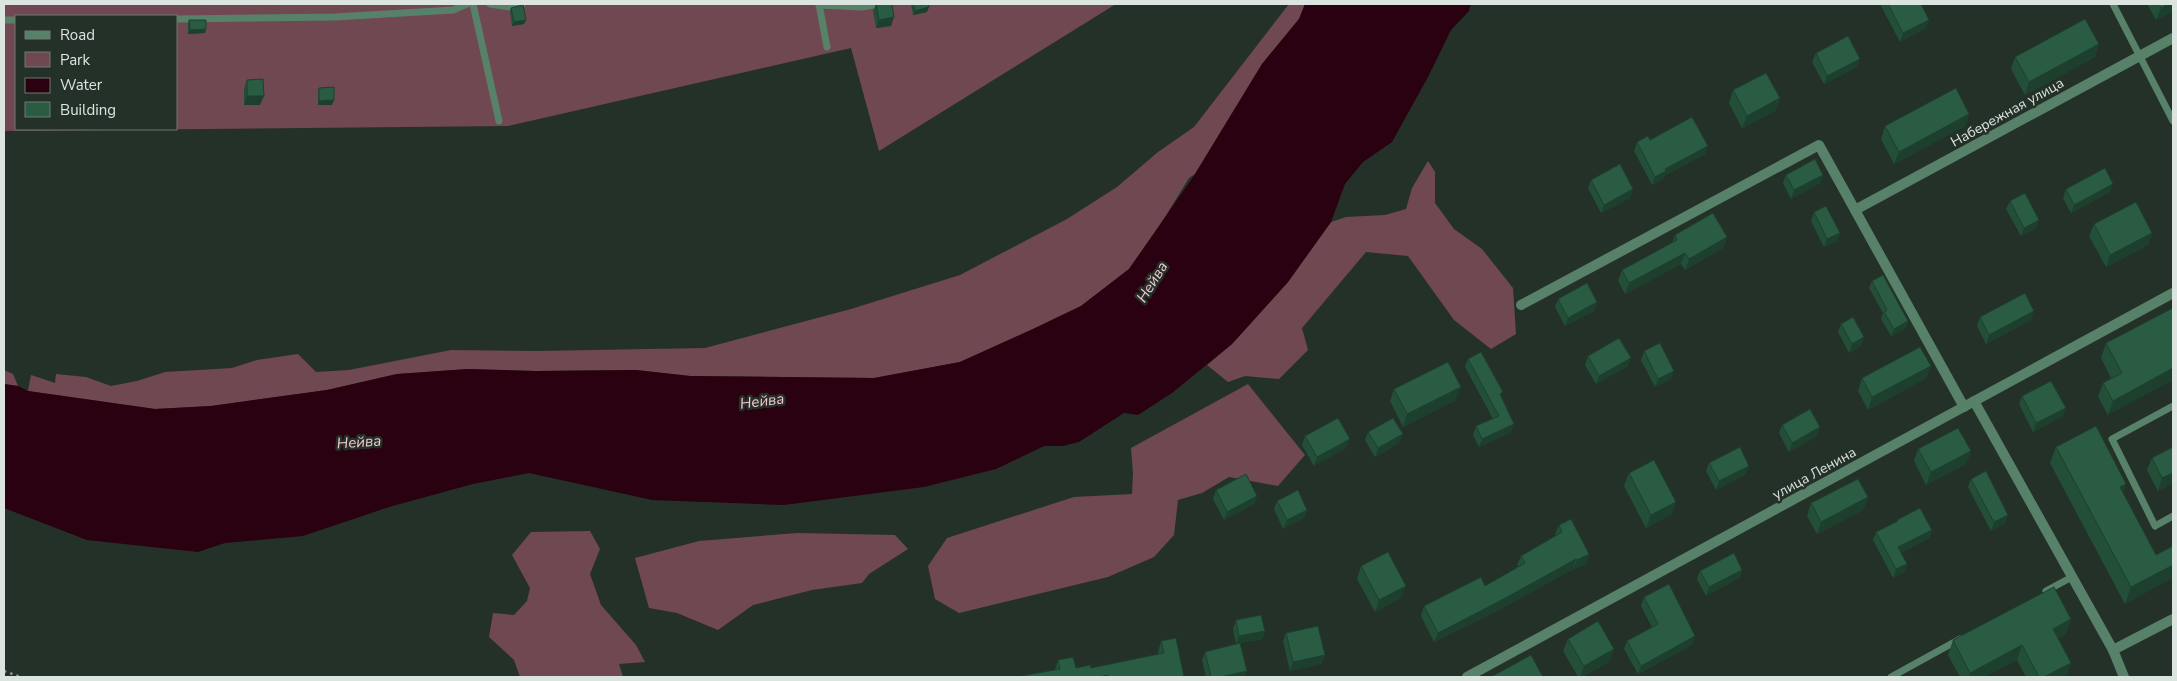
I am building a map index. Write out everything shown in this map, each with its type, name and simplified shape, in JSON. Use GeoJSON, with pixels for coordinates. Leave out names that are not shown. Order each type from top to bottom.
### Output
{"type":"FeatureCollection","features":[{"type":"Feature","properties":{"kind":"street","name":"Набережная улица"},"geometry":{"type":"LineString","coordinates":[[1856,210],[2173,38]]}},
{"type":"Feature","properties":{"kind":"street"},"geometry":{"type":"LineString","coordinates":[[1521,305],[1819,145],[1964,407]]}},
{"type":"Feature","properties":{"kind":"street","name":"улица Ленина"},"geometry":{"type":"LineString","coordinates":[[1467,677],[2173,293]]}},
{"type":"Feature","properties":{"kind":"street"},"geometry":{"type":"LineString","coordinates":[[1974,401],[2113,650],[2124,677]]}},
{"type":"Feature","properties":{"kind":"street"},"geometry":{"type":"LineString","coordinates":[[2113,650],[2173,619]]}},
{"type":"Feature","properties":{"kind":"lane"},"geometry":{"type":"LineString","coordinates":[[178,18],[344,16],[453,10],[467,4]]}},
{"type":"Feature","properties":{"kind":"lane"},"geometry":{"type":"LineString","coordinates":[[473,4],[499,121]]}},
{"type":"Feature","properties":{"kind":"lane"},"geometry":{"type":"LineString","coordinates":[[490,4],[510,7],[522,4]]}},
{"type":"Feature","properties":{"kind":"lane"},"geometry":{"type":"LineString","coordinates":[[827,47],[819,4],[862,7],[879,4]]}},
{"type":"Feature","properties":{"kind":"lane"},"geometry":{"type":"LineString","coordinates":[[2113,4],[2173,121]]}},
{"type":"Feature","properties":{"kind":"lane"},"geometry":{"type":"LineString","coordinates":[[2173,406],[2112,439],[2155,526],[2173,516]]}},
{"type":"Feature","properties":{"kind":"lane"},"geometry":{"type":"LineString","coordinates":[[2037,596],[2072,577]]}},
{"type":"Feature","properties":{"kind":"lane"},"geometry":{"type":"LineString","coordinates":[[1891,677],[1968,634]]}},
{"type":"Feature","properties":{"kind":"path"},"geometry":{"type":"LineString","coordinates":[[4,671],[20,677]]}},
{"type":"Feature","properties":{"kind":"green space"},"geometry":{"type":"Polygon","coordinates":[[[4,4],[1116,4],[879,151],[851,48],[508,126],[178,129],[178,15],[15,15],[15,130],[105,130],[4,131],[4,4]]]}},
{"type":"Feature","properties":{"kind":"green space"},"geometry":{"type":"Polygon","coordinates":[[[1289,4],[1305,4],[1299,19],[1262,64],[1195,174],[1189,178],[1157,230],[1129,269],[1081,306],[960,362],[874,378],[690,376],[636,370],[536,371],[468,369],[397,374],[327,390],[211,406],[155,409],[28,391],[31,375],[55,383],[56,374],[86,377],[111,386],[137,381],[165,372],[232,368],[257,360],[298,354],[316,372],[349,370],[451,350],[538,351],[705,348],[851,309],[960,275],[1067,219],[1117,187],[1158,152],[1194,127],[1289,4]]]}},
{"type":"Feature","properties":{"kind":"green space"},"geometry":{"type":"Polygon","coordinates":[[[1428,161],[1435,172],[1435,203],[1454,229],[1482,249],[1513,288],[1516,334],[1491,349],[1454,320],[1408,256],[1366,252],[1302,328],[1308,350],[1279,379],[1245,376],[1228,382],[1207,365],[1232,344],[1288,282],[1331,222],[1346,217],[1385,215],[1406,209],[1412,188],[1428,161]]]}},
{"type":"Feature","properties":{"kind":"green space"},"geometry":{"type":"Polygon","coordinates":[[[4,370],[13,374],[18,386],[4,384],[4,370]]]}},
{"type":"Feature","properties":{"kind":"green space"},"geometry":{"type":"Polygon","coordinates":[[[1248,384],[1305,455],[1278,486],[1229,477],[1202,493],[1178,500],[1174,535],[1154,557],[1108,577],[959,613],[935,599],[928,566],[947,538],[1074,497],[1132,494],[1131,448],[1248,384]]]}},
{"type":"Feature","properties":{"kind":"green space"},"geometry":{"type":"Polygon","coordinates":[[[590,531],[600,549],[590,574],[601,605],[636,645],[645,662],[619,664],[623,677],[520,677],[514,660],[489,637],[493,613],[514,615],[527,601],[530,588],[512,555],[531,532],[590,531]]]}},
{"type":"Feature","properties":{"kind":"green space"},"geometry":{"type":"Polygon","coordinates":[[[797,533],[895,535],[908,549],[869,574],[862,583],[812,590],[753,605],[718,630],[677,613],[649,608],[635,558],[699,541],[797,533]]]}},
{"type":"Feature","properties":{"kind":"water","name":"Нейва"},"geometry":{"type":"Polygon","coordinates":[[[1305,4],[1471,4],[1469,11],[1451,30],[1428,77],[1392,142],[1363,162],[1345,184],[1331,222],[1288,282],[1232,344],[1172,393],[1138,415],[1124,413],[1079,442],[1063,446],[1044,446],[996,469],[924,487],[784,505],[652,500],[529,473],[473,484],[389,507],[303,536],[225,543],[198,552],[87,540],[4,508],[4,384],[18,386],[28,391],[155,409],[211,406],[327,390],[397,374],[468,369],[536,371],[636,370],[690,376],[874,378],[960,362],[1081,306],[1129,269],[1195,174],[1262,64],[1299,19],[1305,4]]]}},
{"type":"Feature","properties":{"kind":"building"},"geometry":{"type":"Polygon","coordinates":[[[876,4],[892,4],[894,17],[879,20],[876,4]]]}},
{"type":"Feature","properties":{"kind":"building"},"geometry":{"type":"Polygon","coordinates":[[[913,4],[928,4],[929,7],[915,11],[913,4]]]}},
{"type":"Feature","properties":{"kind":"building"},"geometry":{"type":"Polygon","coordinates":[[[1888,4],[1921,4],[1929,20],[1903,33],[1888,4]]]}},
{"type":"Feature","properties":{"kind":"building"},"geometry":{"type":"Polygon","coordinates":[[[2159,4],[2168,4],[2161,8],[2159,4]]]}},
{"type":"Feature","properties":{"kind":"building"},"geometry":{"type":"Polygon","coordinates":[[[523,5],[526,20],[514,22],[511,8],[523,5]]]}},
{"type":"Feature","properties":{"kind":"building"},"geometry":{"type":"Polygon","coordinates":[[[2085,19],[2099,44],[2029,82],[2015,57],[2085,19]]]}},
{"type":"Feature","properties":{"kind":"building"},"geometry":{"type":"Polygon","coordinates":[[[189,20],[206,20],[206,29],[190,30],[189,20]]]}},
{"type":"Feature","properties":{"kind":"building"},"geometry":{"type":"Polygon","coordinates":[[[1848,36],[1860,59],[1827,76],[1816,53],[1848,36]]]}},
{"type":"Feature","properties":{"kind":"building"},"geometry":{"type":"Polygon","coordinates":[[[1766,73],[1780,98],[1747,116],[1733,90],[1766,73]]]}},
{"type":"Feature","properties":{"kind":"building"},"geometry":{"type":"Polygon","coordinates":[[[263,79],[264,96],[247,96],[247,80],[263,79]]]}},
{"type":"Feature","properties":{"kind":"building"},"geometry":{"type":"Polygon","coordinates":[[[334,87],[334,100],[319,101],[319,88],[334,87]]]}},
{"type":"Feature","properties":{"kind":"building"},"geometry":{"type":"Polygon","coordinates":[[[1956,88],[1969,114],[1899,152],[1885,126],[1956,88]]]}},
{"type":"Feature","properties":{"kind":"building"},"geometry":{"type":"Polygon","coordinates":[[[1692,117],[1708,146],[1665,169],[1666,171],[1655,177],[1637,142],[1648,136],[1650,140],[1692,117]]]}},
{"type":"Feature","properties":{"kind":"building"},"geometry":{"type":"Polygon","coordinates":[[[1815,159],[1823,175],[1794,190],[1786,175],[1815,159]]]}},
{"type":"Feature","properties":{"kind":"building"},"geometry":{"type":"Polygon","coordinates":[[[1620,164],[1633,189],[1604,205],[1591,180],[1620,164]]]}},
{"type":"Feature","properties":{"kind":"building"},"geometry":{"type":"Polygon","coordinates":[[[2105,168],[2113,184],[2074,205],[2066,189],[2105,168]]]}},
{"type":"Feature","properties":{"kind":"building"},"geometry":{"type":"Polygon","coordinates":[[[2025,193],[2039,220],[2024,228],[2010,201],[2025,193]]]}},
{"type":"Feature","properties":{"kind":"building"},"geometry":{"type":"Polygon","coordinates":[[[2136,202],[2152,233],[2110,255],[2094,224],[2136,202]]]}},
{"type":"Feature","properties":{"kind":"building"},"geometry":{"type":"Polygon","coordinates":[[[1826,206],[1840,233],[1827,239],[1814,212],[1826,206]]]}},
{"type":"Feature","properties":{"kind":"building"},"geometry":{"type":"Polygon","coordinates":[[[1713,213],[1727,237],[1689,259],[1685,253],[1629,283],[1622,270],[1677,240],[1675,235],[1713,213]]]}},
{"type":"Feature","properties":{"kind":"building"},"geometry":{"type":"Polygon","coordinates":[[[1883,275],[1908,321],[1894,329],[1884,312],[1887,310],[1872,281],[1883,275]]]}},
{"type":"Feature","properties":{"kind":"building"},"geometry":{"type":"Polygon","coordinates":[[[1587,283],[1597,302],[1568,318],[1558,299],[1587,283]]]}},
{"type":"Feature","properties":{"kind":"building"},"geometry":{"type":"Polygon","coordinates":[[[2025,293],[2034,311],[1989,335],[1980,317],[2025,293]]]}},
{"type":"Feature","properties":{"kind":"building"},"geometry":{"type":"Polygon","coordinates":[[[2173,308],[2173,368],[2113,401],[2103,383],[2122,373],[2106,343],[2173,308]]]}},
{"type":"Feature","properties":{"kind":"building"},"geometry":{"type":"Polygon","coordinates":[[[1853,317],[1864,337],[1852,344],[1841,324],[1853,317]]]}},
{"type":"Feature","properties":{"kind":"building"},"geometry":{"type":"Polygon","coordinates":[[[1619,338],[1631,358],[1599,376],[1588,356],[1619,338]]]}},
{"type":"Feature","properties":{"kind":"building"},"geometry":{"type":"Polygon","coordinates":[[[1660,343],[1674,371],[1658,379],[1644,351],[1660,343]]]}},
{"type":"Feature","properties":{"kind":"building"},"geometry":{"type":"Polygon","coordinates":[[[1920,347],[1931,366],[1872,397],[1862,378],[1920,347]]]}},
{"type":"Feature","properties":{"kind":"building"},"geometry":{"type":"Polygon","coordinates":[[[1481,352],[1503,392],[1500,394],[1514,424],[1482,439],[1476,426],[1499,416],[1468,359],[1481,352]]]}},
{"type":"Feature","properties":{"kind":"building"},"geometry":{"type":"Polygon","coordinates":[[[1448,362],[1461,387],[1407,414],[1394,389],[1448,362]]]}},
{"type":"Feature","properties":{"kind":"building"},"geometry":{"type":"Polygon","coordinates":[[[2051,381],[2066,408],[2036,423],[2022,396],[2051,381]]]}},
{"type":"Feature","properties":{"kind":"building"},"geometry":{"type":"Polygon","coordinates":[[[1810,409],[1820,427],[1792,443],[1782,425],[1810,409]]]}},
{"type":"Feature","properties":{"kind":"building"},"geometry":{"type":"Polygon","coordinates":[[[1338,418],[1350,439],[1317,457],[1305,436],[1338,418]]]}},
{"type":"Feature","properties":{"kind":"building"},"geometry":{"type":"Polygon","coordinates":[[[1393,418],[1403,434],[1378,448],[1368,432],[1393,418]]]}},
{"type":"Feature","properties":{"kind":"building"},"geometry":{"type":"Polygon","coordinates":[[[2096,426],[2126,484],[2120,487],[2156,555],[2173,546],[2173,565],[2131,587],[2056,447],[2096,426]]]}},
{"type":"Feature","properties":{"kind":"building"},"geometry":{"type":"Polygon","coordinates":[[[1958,428],[1971,451],[1931,472],[1918,449],[1958,428]]]}},
{"type":"Feature","properties":{"kind":"building"},"geometry":{"type":"Polygon","coordinates":[[[1740,447],[1749,466],[1719,481],[1709,463],[1740,447]]]}},
{"type":"Feature","properties":{"kind":"building"},"geometry":{"type":"Polygon","coordinates":[[[2173,447],[2173,473],[2162,478],[2152,458],[2173,447]]]}},
{"type":"Feature","properties":{"kind":"building"},"geometry":{"type":"Polygon","coordinates":[[[1654,460],[1676,502],[1651,515],[1629,473],[1654,460]]]}},
{"type":"Feature","properties":{"kind":"building"},"geometry":{"type":"Polygon","coordinates":[[[1986,471],[2008,515],[1994,522],[1971,479],[1986,471]]]}},
{"type":"Feature","properties":{"kind":"building"},"geometry":{"type":"Polygon","coordinates":[[[1246,474],[1257,496],[1227,512],[1216,490],[1246,474]]]}},
{"type":"Feature","properties":{"kind":"building"},"geometry":{"type":"Polygon","coordinates":[[[1858,479],[1868,497],[1821,522],[1811,503],[1858,479]]]}},
{"type":"Feature","properties":{"kind":"building"},"geometry":{"type":"Polygon","coordinates":[[[1298,490],[1307,510],[1287,520],[1277,501],[1298,490]]]}},
{"type":"Feature","properties":{"kind":"building"},"geometry":{"type":"Polygon","coordinates":[[[1920,508],[1932,530],[1898,547],[1907,564],[1896,569],[1876,532],[1920,508]]]}},
{"type":"Feature","properties":{"kind":"building"},"geometry":{"type":"Polygon","coordinates":[[[1571,519],[1589,554],[1576,559],[1438,633],[1424,606],[1481,577],[1485,586],[1525,563],[1521,556],[1562,532],[1559,525],[1571,519]]]}},
{"type":"Feature","properties":{"kind":"building"},"geometry":{"type":"Polygon","coordinates":[[[1388,552],[1406,586],[1379,600],[1361,566],[1388,552]]]}},
{"type":"Feature","properties":{"kind":"building"},"geometry":{"type":"Polygon","coordinates":[[[1734,553],[1742,570],[1709,587],[1700,571],[1734,553]]]}},
{"type":"Feature","properties":{"kind":"building"},"geometry":{"type":"Polygon","coordinates":[[[1669,584],[1695,636],[1641,666],[1627,641],[1658,624],[1644,597],[1669,584]]]}},
{"type":"Feature","properties":{"kind":"building"},"geometry":{"type":"Polygon","coordinates":[[[2054,587],[2071,619],[2053,629],[2071,663],[2044,677],[2039,677],[2022,645],[1970,673],[1953,640],[2054,587]]]}},
{"type":"Feature","properties":{"kind":"building"},"geometry":{"type":"Polygon","coordinates":[[[1261,615],[1265,631],[1239,636],[1236,620],[1261,615]]]}},
{"type":"Feature","properties":{"kind":"building"},"geometry":{"type":"Polygon","coordinates":[[[1598,621],[1614,649],[1584,666],[1568,639],[1598,621]]]}},
{"type":"Feature","properties":{"kind":"building"},"geometry":{"type":"Polygon","coordinates":[[[1318,626],[1325,655],[1293,662],[1286,633],[1318,626]]]}},
{"type":"Feature","properties":{"kind":"building"},"geometry":{"type":"Polygon","coordinates":[[[1176,638],[1184,677],[1108,677],[1108,675],[1099,677],[1016,677],[1060,669],[1058,660],[1073,657],[1076,668],[1090,665],[1091,668],[1164,653],[1161,641],[1176,638]]]}},
{"type":"Feature","properties":{"kind":"building"},"geometry":{"type":"Polygon","coordinates":[[[1240,643],[1247,671],[1221,677],[1211,677],[1205,652],[1240,643]]]}},
{"type":"Feature","properties":{"kind":"building"},"geometry":{"type":"Polygon","coordinates":[[[1531,655],[1543,677],[1491,677],[1531,655]]]}}]}
